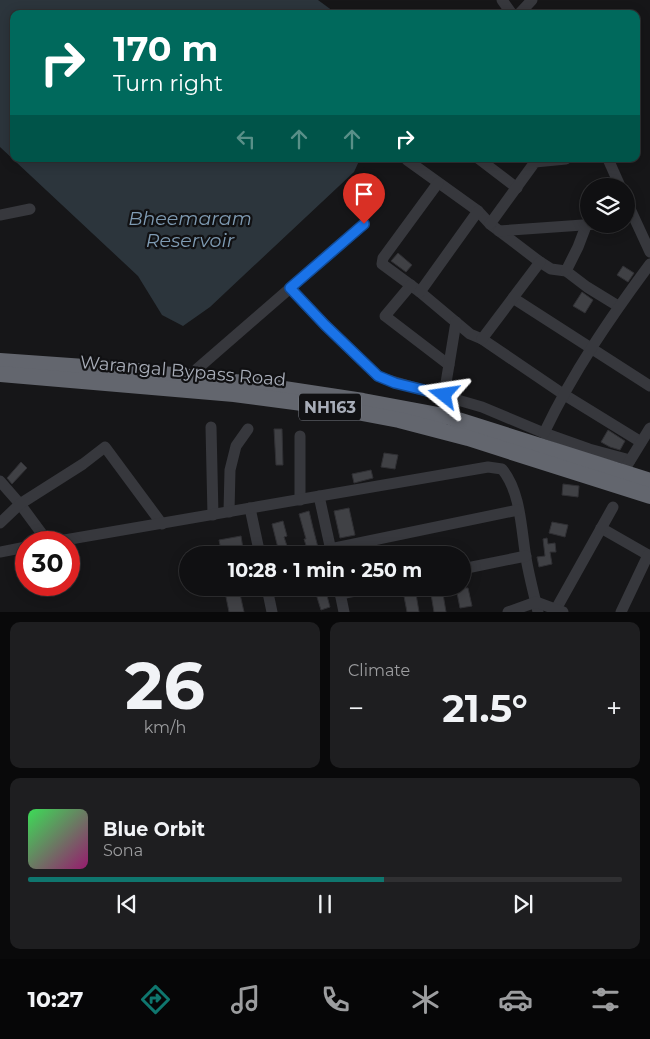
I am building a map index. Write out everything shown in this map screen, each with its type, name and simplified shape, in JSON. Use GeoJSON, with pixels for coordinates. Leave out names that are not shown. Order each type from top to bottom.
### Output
{"type":"FeatureCollection","features":[{"type":"Feature","properties":{"kind":"highway","name":"Warangal Bypass Road"},"geometry":{"type":"LineString","coordinates":[[0,361],[127,370],[252,384],[363,401],[449,417],[627,466],[650,481]]}},
{"type":"Feature","properties":{"kind":"highway","name":"Warangal Bypass Road"},"geometry":{"type":"LineString","coordinates":[[0,374],[234,394],[334,408],[399,420],[468,438],[650,496]]}},
{"type":"Feature","properties":{"kind":"street"},"geometry":{"type":"LineString","coordinates":[[523,10],[532,0]]}},
{"type":"Feature","properties":{"kind":"street"},"geometry":{"type":"LineString","coordinates":[[410,162],[478,211],[494,227],[540,262],[552,268],[566,271],[587,287],[618,306]]}},
{"type":"Feature","properties":{"kind":"street"},"geometry":{"type":"LineString","coordinates":[[483,162],[517,188]]}},
{"type":"Feature","properties":{"kind":"street"},"geometry":{"type":"LineString","coordinates":[[494,227],[535,162]]}},
{"type":"Feature","properties":{"kind":"street"},"geometry":{"type":"LineString","coordinates":[[609,162],[616,178]]}},
{"type":"Feature","properties":{"kind":"street"},"geometry":{"type":"LineString","coordinates":[[438,183],[382,261],[384,266],[470,334],[641,442]]}},
{"type":"Feature","properties":{"kind":"street"},"geometry":{"type":"LineString","coordinates":[[0,215],[30,209]]}},
{"type":"Feature","properties":{"kind":"street"},"geometry":{"type":"LineString","coordinates":[[449,365],[385,316],[415,289],[478,211]]}},
{"type":"Feature","properties":{"kind":"street"},"geometry":{"type":"LineString","coordinates":[[197,369],[364,224]]}},
{"type":"Feature","properties":{"kind":"street"},"geometry":{"type":"LineString","coordinates":[[494,227],[580,225]]}},
{"type":"Feature","properties":{"kind":"street"},"geometry":{"type":"LineString","coordinates":[[635,225],[649,244]]}},
{"type":"Feature","properties":{"kind":"street"},"geometry":{"type":"LineString","coordinates":[[566,271],[587,233]]}},
{"type":"Feature","properties":{"kind":"street"},"geometry":{"type":"LineString","coordinates":[[482,340],[540,262]]}},
{"type":"Feature","properties":{"kind":"street"},"geometry":{"type":"LineString","coordinates":[[544,433],[563,394],[592,347],[618,306],[650,264]]}},
{"type":"Feature","properties":{"kind":"street"},"geometry":{"type":"LineString","coordinates":[[290,288],[378,376],[395,383],[482,407],[627,466],[650,428]]}},
{"type":"Feature","properties":{"kind":"street"},"geometry":{"type":"LineString","coordinates":[[513,298],[650,386]]}},
{"type":"Feature","properties":{"kind":"street"},"geometry":{"type":"LineString","coordinates":[[444,395],[456,322]]}},
{"type":"Feature","properties":{"kind":"street"},"geometry":{"type":"LineString","coordinates":[[211,427],[213,515]]}},
{"type":"Feature","properties":{"kind":"street"},"geometry":{"type":"LineString","coordinates":[[229,512],[230,470],[236,446],[248,429]]}},
{"type":"Feature","properties":{"kind":"street"},"geometry":{"type":"LineString","coordinates":[[300,436],[300,500]]}},
{"type":"Feature","properties":{"kind":"street"},"geometry":{"type":"LineString","coordinates":[[0,523],[20,504],[83,464],[105,447],[162,524]]}},
{"type":"Feature","properties":{"kind":"street"},"geometry":{"type":"LineString","coordinates":[[80,538],[488,467],[502,469],[510,479],[518,510],[532,594],[537,607]]}},
{"type":"Feature","properties":{"kind":"street"},"geometry":{"type":"LineString","coordinates":[[0,481],[40,531]]}},
{"type":"Feature","properties":{"kind":"street"},"geometry":{"type":"LineString","coordinates":[[319,496],[330,546]]}},
{"type":"Feature","properties":{"kind":"street"},"geometry":{"type":"LineString","coordinates":[[508,612],[537,607],[559,610],[601,528],[614,507]]}},
{"type":"Feature","properties":{"kind":"street"},"geometry":{"type":"LineString","coordinates":[[250,508],[258,546]]}},
{"type":"Feature","properties":{"kind":"street"},"geometry":{"type":"LineString","coordinates":[[358,546],[518,510]]}},
{"type":"Feature","properties":{"kind":"street"},"geometry":{"type":"LineString","coordinates":[[601,528],[649,556],[621,612]]}},
{"type":"Feature","properties":{"kind":"street"},"geometry":{"type":"LineString","coordinates":[[0,552],[15,549]]}},
{"type":"Feature","properties":{"kind":"street"},"geometry":{"type":"LineString","coordinates":[[471,567],[526,556]]}},
{"type":"Feature","properties":{"kind":"street"},"geometry":{"type":"LineString","coordinates":[[269,596],[272,612]]}},
{"type":"Feature","properties":{"kind":"street"},"geometry":{"type":"LineString","coordinates":[[340,596],[344,612]]}},
{"type":"Feature","properties":{"kind":"water","name":"Bheemaram Reservoir"},"geometry":{"type":"Polygon","coordinates":[[[0,0],[318,0],[332,10],[10,10],[10,156],[0,147],[0,0]]]}},
{"type":"Feature","properties":{"kind":"water","name":"Bheemaram Reservoir"},"geometry":{"type":"Polygon","coordinates":[[[16,162],[359,162],[354,172],[210,307],[183,326],[162,315],[138,276],[16,162]]]}},
{"type":"Feature","properties":{"kind":"building"},"geometry":{"type":"Polygon","coordinates":[[[398,253],[412,265],[406,272],[391,261],[398,253]]]}},
{"type":"Feature","properties":{"kind":"building"},"geometry":{"type":"Polygon","coordinates":[[[623,266],[634,273],[628,282],[617,275],[623,266]]]}},
{"type":"Feature","properties":{"kind":"building"},"geometry":{"type":"Polygon","coordinates":[[[582,292],[593,300],[585,313],[573,306],[582,292]]]}},
{"type":"Feature","properties":{"kind":"building"},"geometry":{"type":"Polygon","coordinates":[[[274,429],[282,429],[283,465],[276,465],[274,429]]]}},
{"type":"Feature","properties":{"kind":"building"},"geometry":{"type":"Polygon","coordinates":[[[608,430],[625,441],[620,450],[601,442],[608,430]]]}},
{"type":"Feature","properties":{"kind":"building"},"geometry":{"type":"Polygon","coordinates":[[[384,453],[398,455],[395,469],[381,467],[384,453]]]}},
{"type":"Feature","properties":{"kind":"building"},"geometry":{"type":"Polygon","coordinates":[[[21,462],[27,468],[12,484],[7,478],[21,462]]]}},
{"type":"Feature","properties":{"kind":"building"},"geometry":{"type":"Polygon","coordinates":[[[371,470],[373,478],[354,483],[352,474],[371,470]]]}},
{"type":"Feature","properties":{"kind":"building"},"geometry":{"type":"Polygon","coordinates":[[[563,484],[579,486],[578,497],[562,495],[563,484]]]}},
{"type":"Feature","properties":{"kind":"building"},"geometry":{"type":"Polygon","coordinates":[[[349,508],[355,535],[340,538],[334,511],[349,508]]]}},
{"type":"Feature","properties":{"kind":"building"},"geometry":{"type":"Polygon","coordinates":[[[309,511],[318,546],[306,546],[299,514],[309,511]]]}},
{"type":"Feature","properties":{"kind":"building"},"geometry":{"type":"Polygon","coordinates":[[[283,521],[287,536],[284,537],[287,546],[278,546],[272,524],[283,521]]]}},
{"type":"Feature","properties":{"kind":"building"},"geometry":{"type":"Polygon","coordinates":[[[552,522],[568,525],[565,537],[549,533],[552,522]]]}},
{"type":"Feature","properties":{"kind":"building"},"geometry":{"type":"Polygon","coordinates":[[[241,536],[243,546],[220,546],[219,540],[241,536]]]}},
{"type":"Feature","properties":{"kind":"building"},"geometry":{"type":"Polygon","coordinates":[[[547,538],[548,544],[555,543],[556,552],[550,552],[552,564],[539,567],[537,557],[545,556],[543,539],[547,538]]]}},
{"type":"Feature","properties":{"kind":"building"},"geometry":{"type":"Polygon","coordinates":[[[226,596],[240,596],[244,612],[229,612],[226,596]]]}},
{"type":"Feature","properties":{"kind":"building"},"geometry":{"type":"Polygon","coordinates":[[[317,596],[327,596],[330,607],[321,610],[317,596]]]}},
{"type":"Feature","properties":{"kind":"building"},"geometry":{"type":"Polygon","coordinates":[[[404,596],[416,596],[419,612],[407,612],[404,596]]]}},
{"type":"Feature","properties":{"kind":"building"},"geometry":{"type":"Polygon","coordinates":[[[431,596],[443,596],[446,612],[434,612],[431,596]]]}},
{"type":"Feature","properties":{"kind":"building"},"geometry":{"type":"Polygon","coordinates":[[[458,596],[470,596],[472,606],[460,608],[458,596]]]}},
{"type":"Feature","properties":{"kind":"route"},"geometry":{"type":"LineString","coordinates":[[364,224],[290,288],[378,376],[395,383],[444,395]]}}]}
